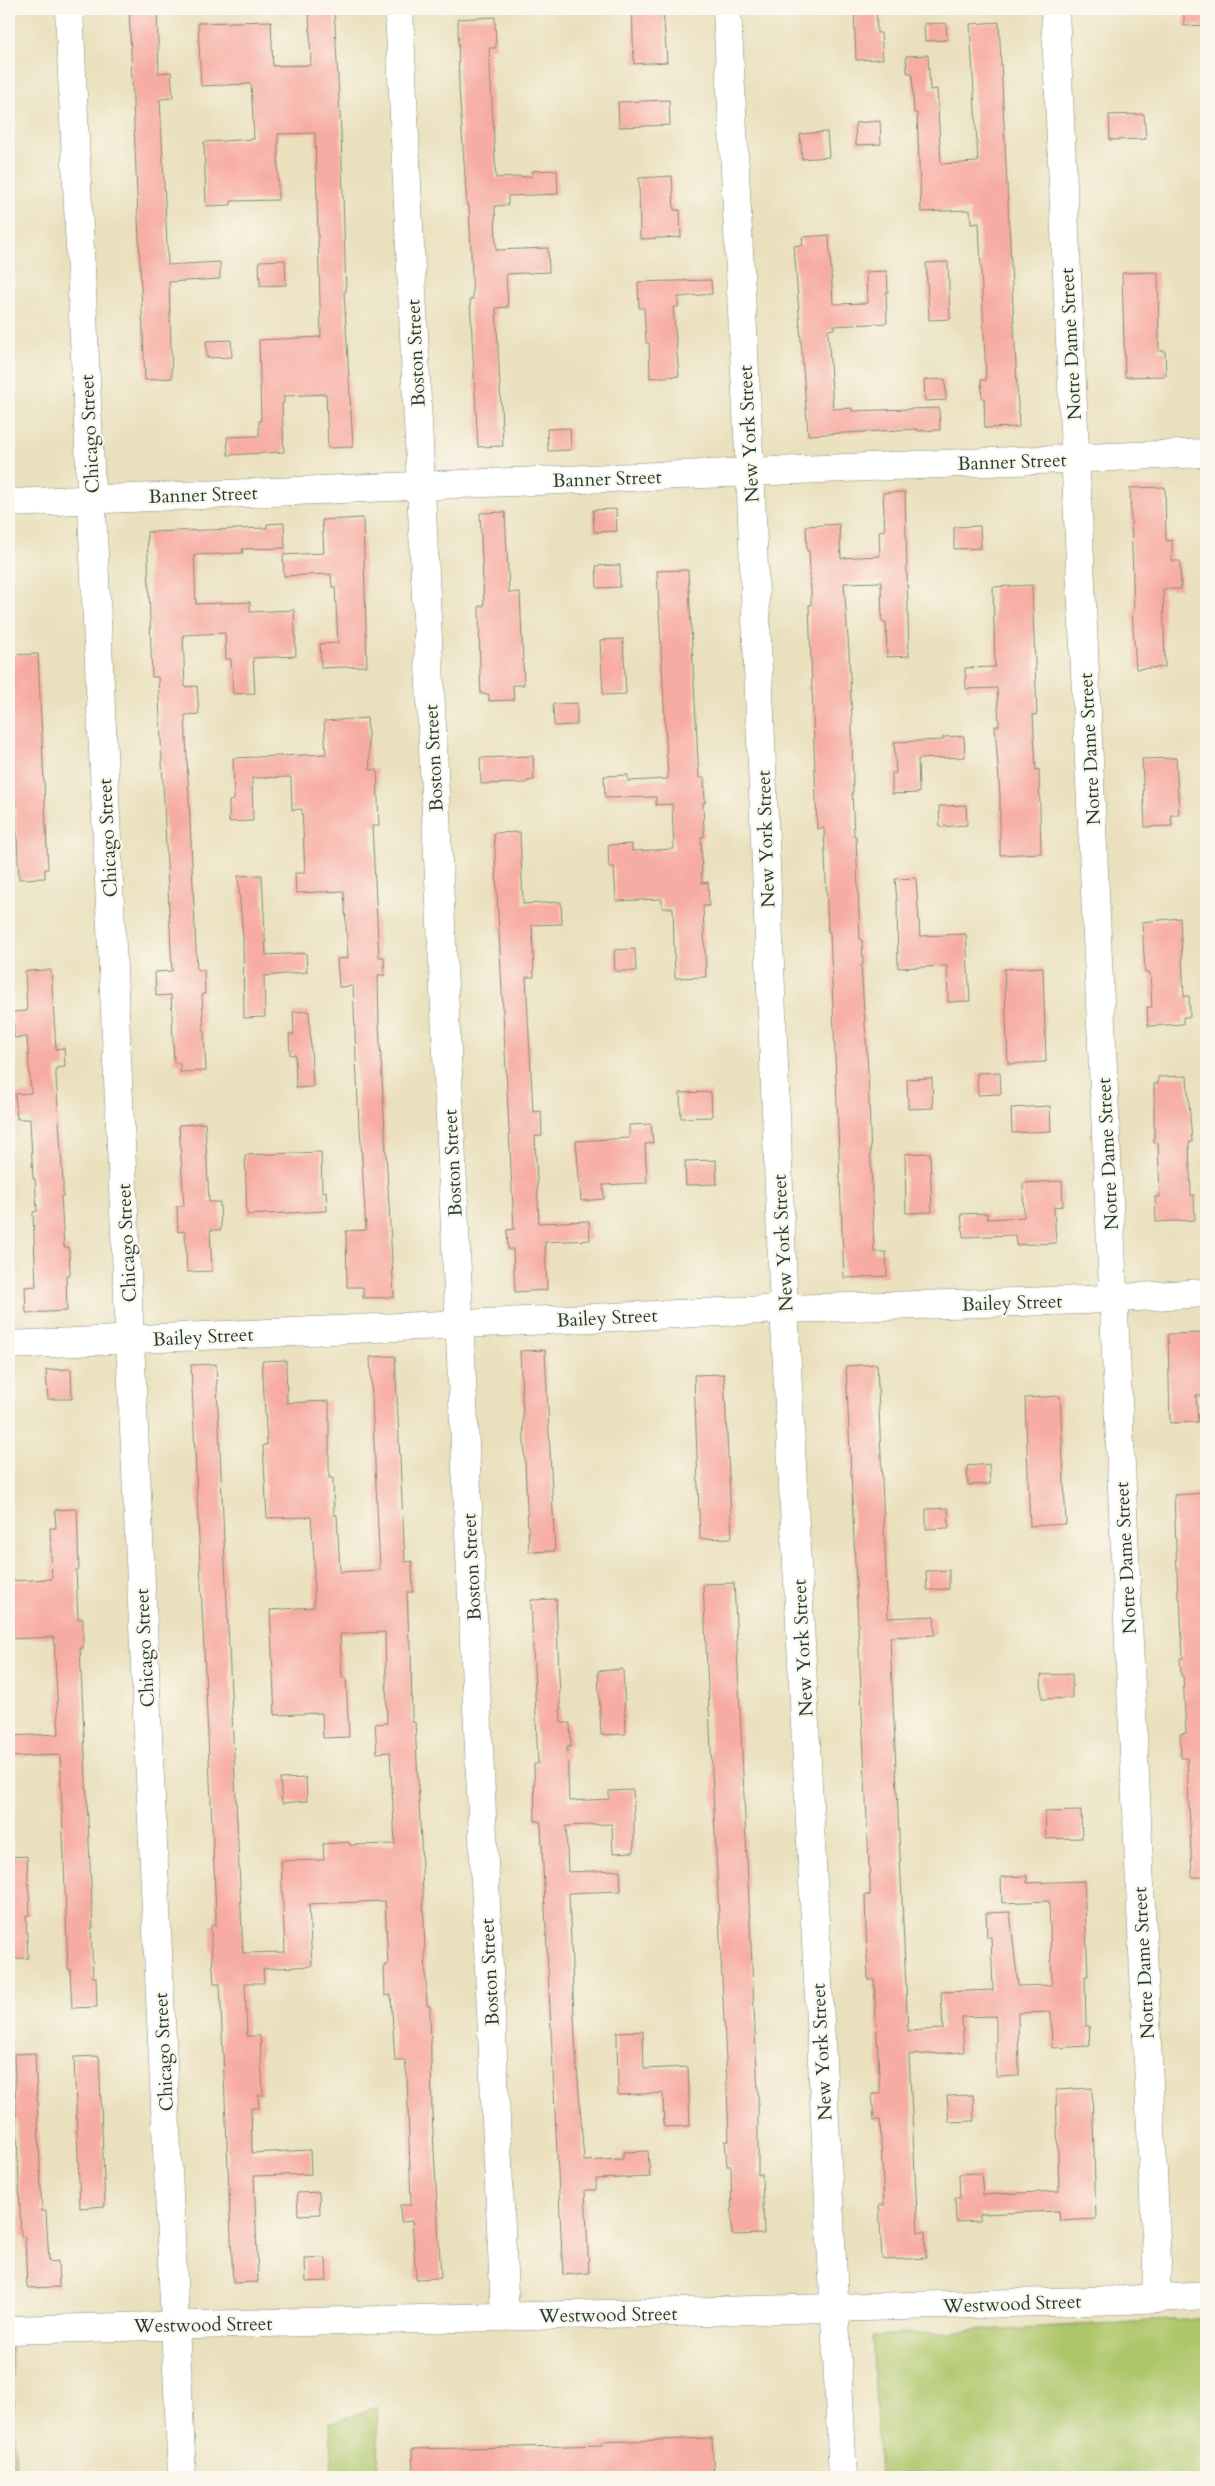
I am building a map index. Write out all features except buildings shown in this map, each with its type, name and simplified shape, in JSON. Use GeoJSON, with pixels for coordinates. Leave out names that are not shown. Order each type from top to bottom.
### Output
{"type":"FeatureCollection","features":[{"type":"Feature","properties":{"kind":"street","name":"Chicago Street"},"geometry":{"type":"LineString","coordinates":[[69,9],[182,2477]]}},
{"type":"Feature","properties":{"kind":"street","name":"Boston Street"},"geometry":{"type":"LineString","coordinates":[[399,9],[505,2316]]}},
{"type":"Feature","properties":{"kind":"street","name":"New York Street"},"geometry":{"type":"LineString","coordinates":[[727,9],[750,472],[785,1309],[843,2477]]}},
{"type":"Feature","properties":{"kind":"street","name":"Notre Dame Street"},"geometry":{"type":"LineString","coordinates":[[1055,9],[1157,2261],[1156,2298]]}},
{"type":"Feature","properties":{"kind":"street","name":"Banner Street"},"geometry":{"type":"LineString","coordinates":[[9,502],[1206,453]]}},
{"type":"Feature","properties":{"kind":"street","name":"Bailey Street"},"geometry":{"type":"LineString","coordinates":[[9,1345],[785,1309],[1113,1299],[1206,1293]]}},
{"type":"Feature","properties":{"kind":"street","name":"Westwood Street"},"geometry":{"type":"LineString","coordinates":[[9,2330],[834,2308],[1206,2295]]}},
{"type":"Feature","properties":{"kind":"green space"},"geometry":{"type":"Polygon","coordinates":[[[1206,2318],[1206,2477],[880,2477],[872,2336],[1206,2318]]]}},
{"type":"Feature","properties":{"kind":"green space"},"geometry":{"type":"Polygon","coordinates":[[[9,2347],[11,2347],[16,2477],[9,2477],[9,2347]]]}},
{"type":"Feature","properties":{"kind":"green space"},"geometry":{"type":"Polygon","coordinates":[[[377,2407],[379,2477],[332,2477],[330,2423],[377,2407]]]}}]}
